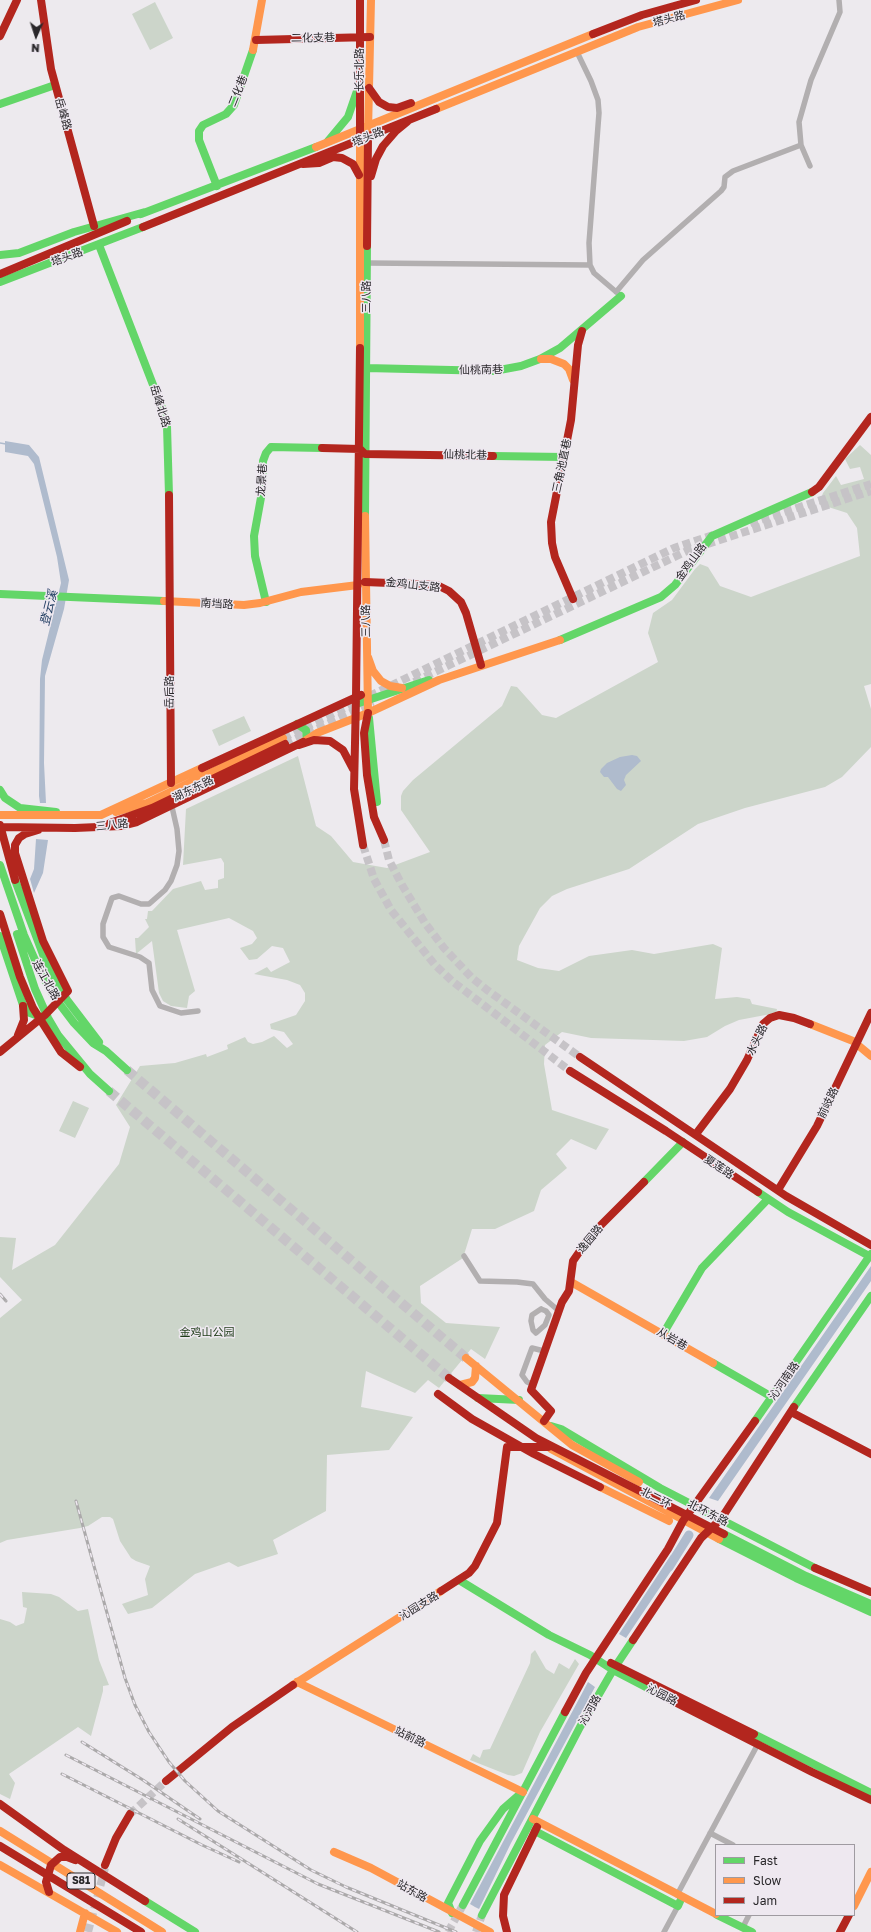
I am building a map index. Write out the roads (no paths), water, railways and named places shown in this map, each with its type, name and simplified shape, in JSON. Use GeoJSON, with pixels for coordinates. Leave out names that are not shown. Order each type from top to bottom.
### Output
{"type":"FeatureCollection","features":[{"type":"Feature","properties":{"kind":"main road"},"geometry":{"type":"LineString","coordinates":[[0,36],[17,0]]}},
{"type":"Feature","properties":{"kind":"main road","name":"岳峰路"},"geometry":{"type":"LineString","coordinates":[[41,0],[51,70],[94,226]]}},
{"type":"Feature","properties":{"kind":"main road","name":"二化巷"},"geometry":{"type":"LineString","coordinates":[[217,186],[199,140],[199,131],[203,125],[226,114],[234,105],[256,40],[262,0]]}},
{"type":"Feature","properties":{"kind":"main road","name":"长乐北路"},"geometry":{"type":"LineString","coordinates":[[360,0],[360,75],[364,139]]}},
{"type":"Feature","properties":{"kind":"main road","name":"长乐北路"},"geometry":{"type":"LineString","coordinates":[[364,128],[369,88],[371,0]]}},
{"type":"Feature","properties":{"kind":"main road","name":"塔头路"},"geometry":{"type":"LineString","coordinates":[[0,274],[95,235],[145,212],[217,186],[327,143],[642,15],[696,0]]}},
{"type":"Feature","properties":{"kind":"main road","name":"塔头路"},"geometry":{"type":"LineString","coordinates":[[0,282],[99,245],[298,164],[409,121],[638,27],[738,0]]}},
{"type":"Feature","properties":{"kind":"main road","name":"二化支巷"},"geometry":{"type":"LineString","coordinates":[[256,40],[370,37]]}},
{"type":"Feature","properties":{"kind":"main road"},"geometry":{"type":"LineString","coordinates":[[327,143],[350,113],[360,75]]}},
{"type":"Feature","properties":{"kind":"main road"},"geometry":{"type":"LineString","coordinates":[[0,104],[55,85]]}},
{"type":"Feature","properties":{"kind":"main road"},"geometry":{"type":"LineString","coordinates":[[369,88],[379,102],[392,108],[411,103],[432,101]]}},
{"type":"Feature","properties":{"kind":"main road"},"geometry":{"type":"LineString","coordinates":[[368,190],[373,168],[380,150],[396,131],[409,121]]}},
{"type":"Feature","properties":{"kind":"main road","name":"三八路"},"geometry":{"type":"LineString","coordinates":[[0,815],[101,815],[297,724],[356,701],[361,583],[362,451],[360,177],[364,139]]}},
{"type":"Feature","properties":{"kind":"main road","name":"三八路"},"geometry":{"type":"LineString","coordinates":[[362,451],[366,368],[368,190],[364,139]]}},
{"type":"Feature","properties":{"kind":"main road"},"geometry":{"type":"LineString","coordinates":[[298,164],[319,163],[333,157],[342,158],[353,164],[360,177]]}},
{"type":"Feature","properties":{"kind":"main road"},"geometry":{"type":"LineString","coordinates":[[0,255],[19,253],[74,232],[145,212]]}},
{"type":"Feature","properties":{"kind":"main road","name":"岳峰北路"},"geometry":{"type":"LineString","coordinates":[[99,245],[162,408],[167,426],[169,457],[170,602]]}},
{"type":"Feature","properties":{"kind":"main road","name":"仙桃南巷"},"geometry":{"type":"LineString","coordinates":[[366,368],[494,371],[514,368],[540,360],[560,348],[582,330],[618,294]]}},
{"type":"Feature","properties":{"kind":"main road","name":"三角池直巷"},"geometry":{"type":"LineString","coordinates":[[573,599],[557,564],[551,535],[551,514],[571,420],[578,345],[582,330]]}},
{"type":"Feature","properties":{"kind":"main road"},"geometry":{"type":"LineString","coordinates":[[540,360],[551,359],[564,364],[569,369],[575,384]]}},
{"type":"Feature","properties":{"kind":"main road","name":"金鸡山路"},"geometry":{"type":"LineString","coordinates":[[481,665],[552,644],[660,597],[674,585],[712,536],[811,493],[820,486],[871,417]]}},
{"type":"Feature","properties":{"kind":"main road","name":"龙景巷"},"geometry":{"type":"LineString","coordinates":[[266,602],[255,556],[254,536],[262,492],[263,461],[266,453],[271,447],[278,446],[362,451]]}},
{"type":"Feature","properties":{"kind":"main road","name":"仙桃北巷"},"geometry":{"type":"LineString","coordinates":[[362,451],[564,457]]}},
{"type":"Feature","properties":{"kind":"main road","name":"三八路"},"geometry":{"type":"LineString","coordinates":[[0,826],[51,827],[131,824],[172,807],[299,746],[317,733],[368,713],[366,653],[361,583]]}},
{"type":"Feature","properties":{"kind":"main road","name":"南垱路"},"geometry":{"type":"LineString","coordinates":[[0,594],[244,605],[266,602],[305,591],[361,583]]}},
{"type":"Feature","properties":{"kind":"main road","name":"金鸡山支路"},"geometry":{"type":"LineString","coordinates":[[361,583],[437,585],[449,591],[458,599],[466,612],[481,665]]}},
{"type":"Feature","properties":{"kind":"main road","name":"岳后路"},"geometry":{"type":"LineString","coordinates":[[170,602],[171,783]]}},
{"type":"Feature","properties":{"kind":"main road"},"geometry":{"type":"LineString","coordinates":[[366,653],[375,674],[384,683],[396,688],[411,686]]}},
{"type":"Feature","properties":{"kind":"main road"},"geometry":{"type":"LineString","coordinates":[[356,701],[367,700],[411,686],[466,666],[481,665]]}},
{"type":"Feature","properties":{"kind":"main road"},"geometry":{"type":"LineString","coordinates":[[384,840],[374,817],[367,775],[364,733],[368,713],[439,680],[481,665]]}},
{"type":"Feature","properties":{"kind":"main road"},"geometry":{"type":"LineString","coordinates":[[363,845],[357,814],[354,771],[355,717],[356,701],[367,691]]}},
{"type":"Feature","properties":{"kind":"main road"},"geometry":{"type":"LineString","coordinates":[[297,724],[306,730],[307,740]]}},
{"type":"Feature","properties":{"kind":"main road"},"geometry":{"type":"LineString","coordinates":[[299,746],[318,739],[333,742],[343,750],[354,771]]}},
{"type":"Feature","properties":{"kind":"main road","name":"湖东东路"},"geometry":{"type":"LineString","coordinates":[[98,826],[135,816],[284,741],[141,805],[127,810],[101,815]]}},
{"type":"Feature","properties":{"kind":"main road"},"geometry":{"type":"LineString","coordinates":[[0,790],[5,798],[20,808],[52,810],[66,816]]}},
{"type":"Feature","properties":{"kind":"main road"},"geometry":{"type":"LineString","coordinates":[[0,826],[12,870],[47,965],[67,1000],[106,1051]]}},
{"type":"Feature","properties":{"kind":"main road"},"geometry":{"type":"LineString","coordinates":[[12,870],[12,847],[17,841],[28,832],[51,827]]}},
{"type":"Feature","properties":{"kind":"main road"},"geometry":{"type":"LineString","coordinates":[[0,1052],[67,994],[68,989],[43,940],[15,853],[17,841]]}},
{"type":"Feature","properties":{"kind":"main road","name":"连江北路"},"geometry":{"type":"LineString","coordinates":[[0,865],[32,954],[52,993],[74,1023],[93,1043],[106,1051],[127,1070]]}},
{"type":"Feature","properties":{"kind":"main road","name":"连江北路"},"geometry":{"type":"LineString","coordinates":[[0,886],[41,1004],[73,1060],[109,1091]]}},
{"type":"Feature","properties":{"kind":"main road"},"geometry":{"type":"LineString","coordinates":[[0,914],[20,977],[33,1008],[50,1038],[73,1060]]}},
{"type":"Feature","properties":{"kind":"main road"},"geometry":{"type":"LineString","coordinates":[[0,936],[22,1001],[28,1012],[42,1017]]}},
{"type":"Feature","properties":{"kind":"main road"},"geometry":{"type":"LineString","coordinates":[[17,1038],[24,1020],[22,1001]]}},
{"type":"Feature","properties":{"kind":"main road","name":"前岐路"},"geometry":{"type":"LineString","coordinates":[[778,1190],[812,1135],[871,1013]]}},
{"type":"Feature","properties":{"kind":"main road","name":"水头路"},"geometry":{"type":"LineString","coordinates":[[696,1134],[730,1089],[750,1056],[763,1024],[770,1018],[779,1015],[791,1017],[857,1043],[871,1056]]}},
{"type":"Feature","properties":{"kind":"main road","name":"夏莲路"},"geometry":{"type":"LineString","coordinates":[[580,1057],[778,1190],[871,1245]]}},
{"type":"Feature","properties":{"kind":"main road","name":"夏莲路"},"geometry":{"type":"LineString","coordinates":[[570,1071],[683,1142],[768,1199],[825,1233],[870,1256]]}},
{"type":"Feature","properties":{"kind":"main road","name":"逸园路"},"geometry":{"type":"LineString","coordinates":[[532,1384],[571,1282],[573,1261],[586,1241],[683,1142]]}},
{"type":"Feature","properties":{"kind":"main road"},"geometry":{"type":"LineString","coordinates":[[663,1334],[702,1268],[768,1199]]}},
{"type":"Feature","properties":{"kind":"main road","name":"沁河南路"},"geometry":{"type":"LineString","coordinates":[[695,1506],[870,1256]]}},
{"type":"Feature","properties":{"kind":"main road","name":"从岩巷"},"geometry":{"type":"LineString","coordinates":[[571,1282],[772,1397]]}},
{"type":"Feature","properties":{"kind":"main road"},"geometry":{"type":"LineString","coordinates":[[721,1519],[791,1412],[868,1308],[871,1296]]}},
{"type":"Feature","properties":{"kind":"main road","name":"北二环"},"geometry":{"type":"LineString","coordinates":[[466,1358],[546,1423],[556,1434],[584,1457],[775,1561],[871,1604]]}},
{"type":"Feature","properties":{"kind":"main road"},"geometry":{"type":"LineString","coordinates":[[460,1385],[472,1382],[476,1373],[476,1366]]}},
{"type":"Feature","properties":{"kind":"main road","name":"北二环"},"geometry":{"type":"LineString","coordinates":[[449,1378],[536,1438],[584,1457],[830,1581],[871,1597]]}},
{"type":"Feature","properties":{"kind":"main road"},"geometry":{"type":"LineString","coordinates":[[492,1379],[505,1417]]}},
{"type":"Feature","properties":{"kind":"main road"},"geometry":{"type":"LineString","coordinates":[[532,1384],[530,1390],[551,1411],[546,1423]]}},
{"type":"Feature","properties":{"kind":"main road"},"geometry":{"type":"LineString","coordinates":[[438,1394],[472,1419],[556,1465],[683,1520],[796,1578],[871,1612]]}},
{"type":"Feature","properties":{"kind":"main road"},"geometry":{"type":"LineString","coordinates":[[478,1398],[518,1400]]}},
{"type":"Feature","properties":{"kind":"main road"},"geometry":{"type":"LineString","coordinates":[[791,1412],[871,1454]]}},
{"type":"Feature","properties":{"kind":"main road","name":"北环东路"},"geometry":{"type":"LineString","coordinates":[[546,1423],[561,1429],[660,1488],[812,1567],[871,1592]]}},
{"type":"Feature","properties":{"kind":"main road"},"geometry":{"type":"LineString","coordinates":[[536,1438],[561,1456],[669,1521]]}},
{"type":"Feature","properties":{"kind":"main road","name":"沁园支路"},"geometry":{"type":"LineString","coordinates":[[167,1782],[222,1741],[255,1710],[460,1580],[475,1566],[497,1523],[506,1447],[522,1447]]}},
{"type":"Feature","properties":{"kind":"main road"},"geometry":{"type":"LineString","coordinates":[[522,1447],[548,1447]]}},
{"type":"Feature","properties":{"kind":"main road"},"geometry":{"type":"LineString","coordinates":[[556,1465],[561,1456]]}},
{"type":"Feature","properties":{"kind":"main road","name":"沁河路"},"geometry":{"type":"LineString","coordinates":[[463,1905],[582,1680],[668,1549],[683,1520],[695,1506]]}},
{"type":"Feature","properties":{"kind":"main road","name":"沁河路"},"geometry":{"type":"LineString","coordinates":[[482,1915],[536,1821],[580,1727],[615,1667],[655,1604],[701,1538],[721,1519]]}},
{"type":"Feature","properties":{"kind":"main road","name":"沁园路"},"geometry":{"type":"LineString","coordinates":[[460,1580],[549,1634],[871,1800]]}},
{"type":"Feature","properties":{"kind":"main road","name":"站前路"},"geometry":{"type":"LineString","coordinates":[[297,1682],[523,1792]]}},
{"type":"Feature","properties":{"kind":"main road"},"geometry":{"type":"LineString","coordinates":[[759,1741],[871,1793]]}},
{"type":"Feature","properties":{"kind":"main road"},"geometry":{"type":"LineString","coordinates":[[452,1913],[448,1903],[482,1838],[507,1805],[523,1792]]}},
{"type":"Feature","properties":{"kind":"main road"},"geometry":{"type":"LineString","coordinates":[[0,1804],[85,1864],[195,1932]]}},
{"type":"Feature","properties":{"kind":"main road"},"geometry":{"type":"LineString","coordinates":[[108,1865],[133,1815]]}},
{"type":"Feature","properties":{"kind":"main road"},"geometry":{"type":"LineString","coordinates":[[506,1932],[503,1911],[505,1891],[535,1831],[536,1821],[715,1914]]}},
{"type":"Feature","properties":{"kind":"main road","name":"S81"},"geometry":{"type":"LineString","coordinates":[[0,1831],[162,1932]]}},
{"type":"Feature","properties":{"kind":"main road"},"geometry":{"type":"LineString","coordinates":[[535,1831],[678,1906],[679,1896]]}},
{"type":"Feature","properties":{"kind":"main road","name":"S81"},"geometry":{"type":"LineString","coordinates":[[0,1846],[141,1932]]}},
{"type":"Feature","properties":{"kind":"main road","name":"站东路"},"geometry":{"type":"LineString","coordinates":[[334,1852],[371,1868],[452,1913],[490,1932]]}},
{"type":"Feature","properties":{"kind":"main road"},"geometry":{"type":"LineString","coordinates":[[49,1892],[46,1877],[55,1861],[60,1857],[67,1857],[85,1864]]}},
{"type":"Feature","properties":{"kind":"main road"},"geometry":{"type":"LineString","coordinates":[[0,1865],[85,1913],[106,1929],[117,1932]]}},
{"type":"Feature","properties":{"kind":"main road"},"geometry":{"type":"LineString","coordinates":[[855,1904],[871,1872]]}},
{"type":"Feature","properties":{"kind":"main road"},"geometry":{"type":"LineString","coordinates":[[438,1905],[448,1903]]}},
{"type":"Feature","properties":{"kind":"main road"},"geometry":{"type":"LineString","coordinates":[[80,1932],[85,1913]]}},
{"type":"Feature","properties":{"kind":"main road"},"geometry":{"type":"LineString","coordinates":[[719,1916],[752,1932]]}},
{"type":"Feature","properties":{"kind":"main road"},"geometry":{"type":"LineString","coordinates":[[840,1932],[848,1916]]}},
{"type":"Feature","properties":{"kind":"main road"},"geometry":{"type":"LineString","coordinates":[[180,1922],[199,1932]]}},
{"type":"Feature","properties":{"kind":"street"},"geometry":{"type":"LineString","coordinates":[[810,166],[801,145],[799,127],[802,110],[811,80],[840,12],[838,0]]}},
{"type":"Feature","properties":{"kind":"street"},"geometry":{"type":"LineString","coordinates":[[577,52],[592,81],[598,100],[599,113],[589,243],[590,265],[594,273],[618,294],[643,260],[721,192],[724,187],[725,177],[733,171],[801,145]]}},
{"type":"Feature","properties":{"kind":"street"},"geometry":{"type":"LineString","coordinates":[[367,263],[590,265]]}},
{"type":"Feature","properties":{"kind":"street"},"geometry":{"type":"LineString","coordinates":[[172,807],[179,844],[177,865],[171,882],[165,890],[146,904],[141,904],[119,896],[112,898],[103,924],[102,937],[110,947],[140,957],[149,963],[152,990],[160,1006],[181,1013],[198,1011]]}},
{"type":"Feature","properties":{"kind":"street"},"geometry":{"type":"LineString","coordinates":[[464,1256],[480,1281],[533,1284],[545,1299],[559,1311]]}},
{"type":"Feature","properties":{"kind":"street"},"geometry":{"type":"LineString","coordinates":[[532,1384],[527,1382],[522,1375],[532,1348],[544,1351]]}},
{"type":"Feature","properties":{"kind":"street"},"geometry":{"type":"LineString","coordinates":[[679,1896],[710,1833],[759,1741]]}},
{"type":"Feature","properties":{"kind":"street"},"geometry":{"type":"LineString","coordinates":[[710,1833],[731,1844]]}},
{"type":"Feature","properties":{"kind":"street"},"geometry":{"type":"LineString","coordinates":[[664,1932],[678,1906]]}},
{"type":"Feature","properties":{"kind":"street"},"geometry":{"type":"LineString","coordinates":[[742,1927],[748,1916]]}},
{"type":"Feature","properties":{"kind":"water"},"geometry":{"type":"Polygon","coordinates":[[[5,441],[29,445],[39,457],[69,580],[64,609],[45,676],[44,763],[46,803],[40,803],[39,796],[40,679],[42,660],[61,583],[57,557],[34,464],[28,456],[5,452],[5,441]]]}},
{"type":"Feature","properties":{"kind":"water"},"geometry":{"type":"Polygon","coordinates":[[[632,755],[637,756],[641,761],[626,775],[624,780],[626,785],[621,791],[617,789],[608,777],[604,777],[600,772],[607,763],[620,757],[632,755]]]}},
{"type":"Feature","properties":{"kind":"water"},"geometry":{"type":"Polygon","coordinates":[[[36,839],[48,840],[43,873],[34,893],[30,879],[34,869],[36,839]]]}},
{"type":"Feature","properties":{"kind":"water"},"geometry":{"type":"Polygon","coordinates":[[[871,1266],[871,1281],[718,1501],[709,1498],[871,1266]]]}},
{"type":"Feature","properties":{"kind":"water"},"geometry":{"type":"Polygon","coordinates":[[[671,1555],[679,1559],[626,1638],[619,1634],[671,1555]]]}},
{"type":"Feature","properties":{"kind":"water"},"geometry":{"type":"Polygon","coordinates":[[[588,1682],[595,1687],[511,1843],[479,1909],[470,1904],[588,1682]]]}},
{"type":"Feature","properties":{"kind":"waterway","name":"登云溪"},"geometry":{"type":"LineString","coordinates":[[0,443],[6,444]]}},
{"type":"Feature","properties":{"kind":"waterway"},"geometry":{"type":"LineString","coordinates":[[669,1567],[689,1535]]}},
{"type":"Feature","properties":{"kind":"tunnel"},"geometry":{"type":"LineString","coordinates":[[750,523],[871,484]]}},
{"type":"Feature","properties":{"kind":"tunnel"},"geometry":{"type":"LineString","coordinates":[[414,682],[689,550],[871,491]]}},
{"type":"Feature","properties":{"kind":"tunnel"},"geometry":{"type":"LineString","coordinates":[[283,738],[674,548],[716,534]]}},
{"type":"Feature","properties":{"kind":"tunnel"},"geometry":{"type":"LineString","coordinates":[[285,744],[373,702]]}},
{"type":"Feature","properties":{"kind":"tunnel"},"geometry":{"type":"LineString","coordinates":[[384,840],[389,860],[402,885],[425,923],[444,948],[472,978],[580,1057]]}},
{"type":"Feature","properties":{"kind":"tunnel"},"geometry":{"type":"LineString","coordinates":[[363,845],[374,879],[391,910],[435,965],[452,981],[570,1071]]}},
{"type":"Feature","properties":{"kind":"tunnel"},"geometry":{"type":"LineString","coordinates":[[127,1070],[466,1358]]}},
{"type":"Feature","properties":{"kind":"tunnel"},"geometry":{"type":"LineString","coordinates":[[109,1091],[449,1378]]}},
{"type":"Feature","properties":{"kind":"tunnel"},"geometry":{"type":"LineString","coordinates":[[130,1814],[166,1781]]}},
{"type":"Feature","properties":{"kind":"tunnel"},"geometry":{"type":"LineString","coordinates":[[88,1932],[105,1868]]}},
{"type":"Feature","properties":{"kind":"tunnel"},"geometry":{"type":"LineString","coordinates":[[448,1932],[463,1905]]}},
{"type":"Feature","properties":{"kind":"tunnel"},"geometry":{"type":"LineString","coordinates":[[476,1932],[482,1915]]}},
{"type":"Feature","properties":{"kind":"railway"},"geometry":{"type":"LineString","coordinates":[[0,1294],[6,1301]]}},
{"type":"Feature","properties":{"kind":"railway"},"geometry":{"type":"LineString","coordinates":[[76,1501],[125,1678],[135,1705],[149,1732],[169,1762],[185,1781],[218,1811],[311,1870],[346,1887],[456,1932]]}},
{"type":"Feature","properties":{"kind":"railway"},"geometry":{"type":"LineString","coordinates":[[82,1742],[143,1780],[200,1819]]}},
{"type":"Feature","properties":{"kind":"railway"},"geometry":{"type":"LineString","coordinates":[[66,1755],[318,1884],[439,1932]]}},
{"type":"Feature","properties":{"kind":"railway"},"geometry":{"type":"LineString","coordinates":[[62,1774],[202,1845],[239,1862]]}},
{"type":"Feature","properties":{"kind":"railway"},"geometry":{"type":"LineString","coordinates":[[178,1819],[357,1932]]}},
{"type":"Feature","properties":{"kind":"park label","name":"金鸡山公园"},"geometry":{"type":"Point","coordinates":[207,1333]}}]}
